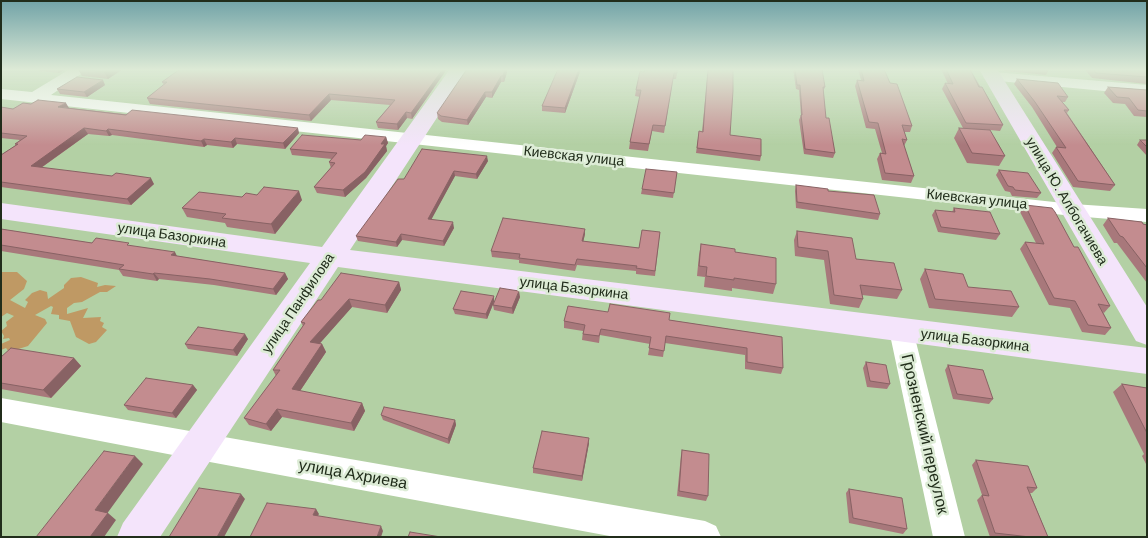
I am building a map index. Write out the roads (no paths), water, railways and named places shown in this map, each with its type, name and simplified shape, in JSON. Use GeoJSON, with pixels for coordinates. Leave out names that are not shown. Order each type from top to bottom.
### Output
{"type":"FeatureCollection","features":[{"type":"Feature","properties":{"kind":"street","name":"Киевская улица"},"geometry":{"type":"LineString","coordinates":[[2,94],[1073,210],[1147,216]]}},
{"type":"Feature","properties":{"kind":"street"},"geometry":{"type":"LineString","coordinates":[[34,98],[40,94]]}},
{"type":"Feature","properties":{"kind":"street","name":"улица Панфилова"},"geometry":{"type":"LineString","coordinates":[[137,537],[443,94]]}},
{"type":"Feature","properties":{"kind":"street","name":"улица Ю. Албогачиева"},"geometry":{"type":"LineString","coordinates":[[1003,94],[1147,332]]}},
{"type":"Feature","properties":{"kind":"street","name":"улица Базоркина"},"geometry":{"type":"LineString","coordinates":[[1,212],[329,257],[1147,360]]}},
{"type":"Feature","properties":{"kind":"street","name":"Грозненский переулок"},"geometry":{"type":"LineString","coordinates":[[901,330],[949,537]]}},
{"type":"Feature","properties":{"kind":"street","name":"улица Ахриева"},"geometry":{"type":"LineString","coordinates":[[1,410],[704,537]]}}]}
